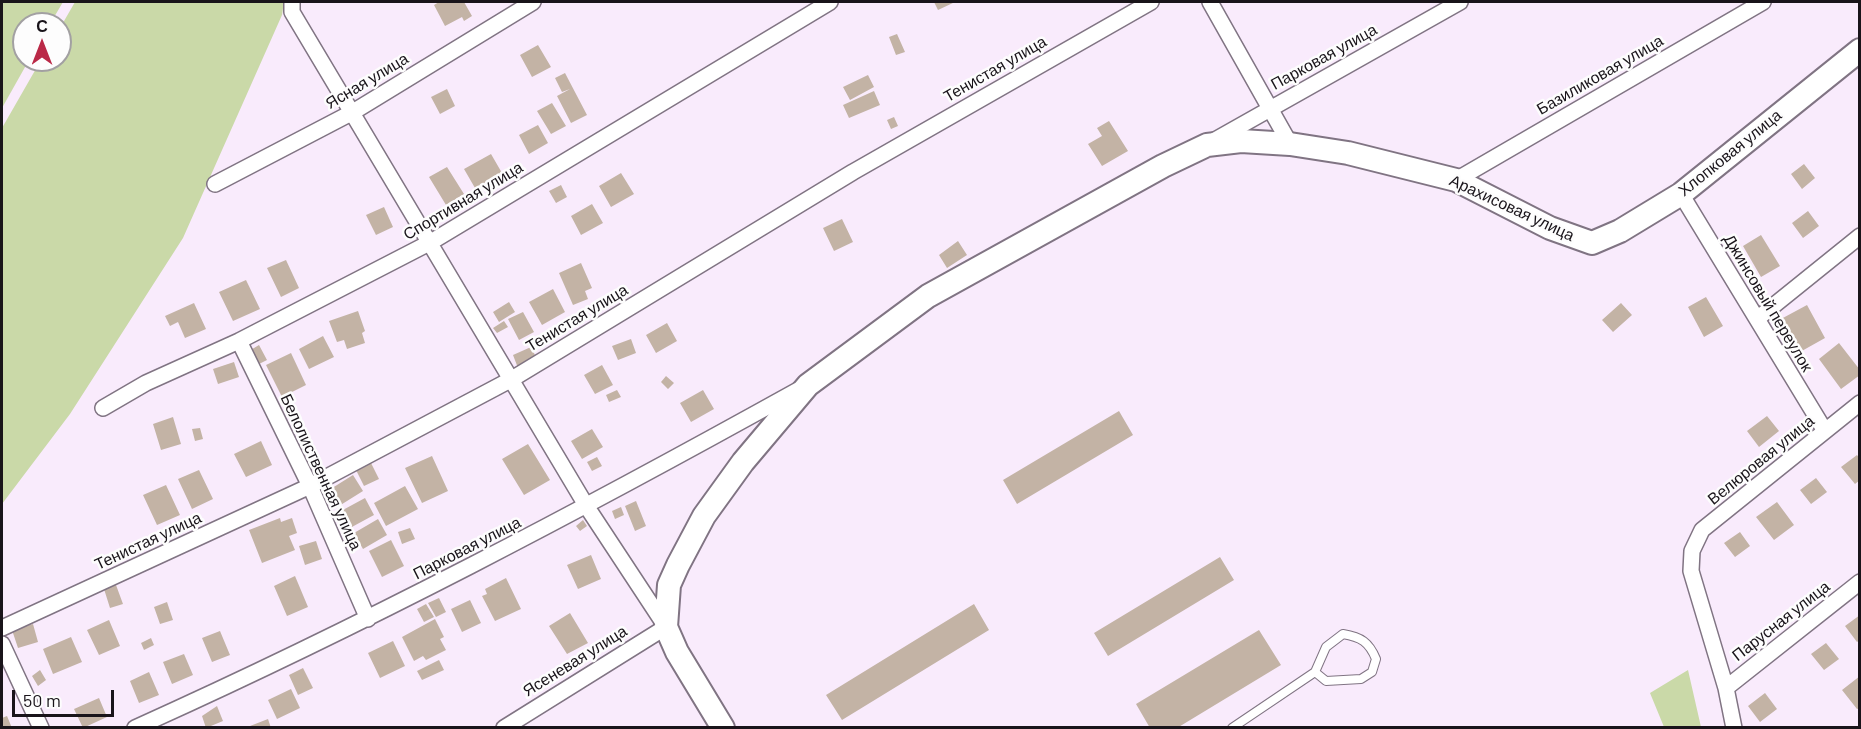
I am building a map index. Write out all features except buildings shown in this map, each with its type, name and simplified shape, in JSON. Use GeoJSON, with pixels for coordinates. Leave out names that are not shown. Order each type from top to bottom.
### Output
{"type":"FeatureCollection","features":[{"type":"Feature","properties":{"kind":"street"},"geometry":{"type":"LineString","coordinates":[[292,2],[292,12],[587,507],[666,627],[677,652],[723,728]]}},
{"type":"Feature","properties":{"kind":"street","name":"Ясная улица"},"geometry":{"type":"LineString","coordinates":[[215,183],[353,112],[533,2]]}},
{"type":"Feature","properties":{"kind":"street","name":"Спортивная улица"},"geometry":{"type":"LineString","coordinates":[[102,408],[146,383],[240,342],[431,242],[830,2]]}},
{"type":"Feature","properties":{"kind":"street","name":"Тенистая улица"},"geometry":{"type":"LineString","coordinates":[[2,628],[310,486],[512,379],[853,172],[1151,2]]}},
{"type":"Feature","properties":{"kind":"street"},"geometry":{"type":"LineString","coordinates":[[1210,2],[1290,144]]}},
{"type":"Feature","properties":{"kind":"street","name":"Парковая улица"},"geometry":{"type":"LineString","coordinates":[[1207,145],[1460,2]]}},
{"type":"Feature","properties":{"kind":"street","name":"Базиликовая улица"},"geometry":{"type":"LineString","coordinates":[[1456,180],[1762,2]]}},
{"type":"Feature","properties":{"kind":"street","name":"Хлопковая улица"},"geometry":{"type":"LineString","coordinates":[[1592,243],[1648,215],[1681,194],[1860,50]]}},
{"type":"Feature","properties":{"kind":"street","name":"Арахисовая улица"},"geometry":{"type":"LineString","coordinates":[[1207,145],[1241,141],[1290,144],[1407,166],[1456,180],[1550,228],[1592,243]]}},
{"type":"Feature","properties":{"kind":"street"},"geometry":{"type":"LineString","coordinates":[[666,627],[669,585],[704,516],[760,439],[808,385],[928,296],[1207,145]]}},
{"type":"Feature","properties":{"kind":"street","name":"Джинсовый переулок"},"geometry":{"type":"LineString","coordinates":[[1681,194],[1825,431]]}},
{"type":"Feature","properties":{"kind":"street"},"geometry":{"type":"LineString","coordinates":[[1757,319],[1860,236]]}},
{"type":"Feature","properties":{"kind":"street","name":"Белолиственная улица"},"geometry":{"type":"LineString","coordinates":[[240,342],[310,486],[368,619]]}},
{"type":"Feature","properties":{"kind":"street","name":"Парковая улица"},"geometry":{"type":"LineString","coordinates":[[135,728],[368,619],[587,507],[808,385]]}},
{"type":"Feature","properties":{"kind":"street","name":"Велюровая улица"},"geometry":{"type":"LineString","coordinates":[[1726,688],[1691,571],[1692,551],[1702,531],[1860,403]]}},
{"type":"Feature","properties":{"kind":"street","name":"Парусная улица"},"geometry":{"type":"LineString","coordinates":[[1726,688],[1860,582]]}},
{"type":"Feature","properties":{"kind":"street","name":"Ясеневая улица"},"geometry":{"type":"LineString","coordinates":[[504,728],[666,627]]}},
{"type":"Feature","properties":{"kind":"street"},"geometry":{"type":"LineString","coordinates":[[2,644],[41,728]]}},
{"type":"Feature","properties":{"kind":"street"},"geometry":{"type":"LineString","coordinates":[[1726,688],[1734,728]]}},
{"type":"Feature","properties":{"kind":"lane"},"geometry":{"type":"LineString","coordinates":[[1232,728],[1315,672],[1326,647],[1342,634],[1360,637],[1371,647],[1376,660],[1372,672],[1361,679],[1326,681],[1315,672]]}},
{"type":"Feature","properties":{"kind":"green space"},"geometry":{"type":"Polygon","coordinates":[[[2,2],[63,2],[57,12],[12,12],[12,72],[22,72],[2,108],[2,2]]]}},
{"type":"Feature","properties":{"kind":"green space"},"geometry":{"type":"Polygon","coordinates":[[[75,2],[284,2],[282,15],[183,238],[70,414],[2,504],[2,128],[34,72],[72,72],[72,12],[69,12],[75,2]]]}},
{"type":"Feature","properties":{"kind":"green space"},"geometry":{"type":"Polygon","coordinates":[[[1688,670],[1701,727],[1664,727],[1650,693],[1688,670]]]}}]}
